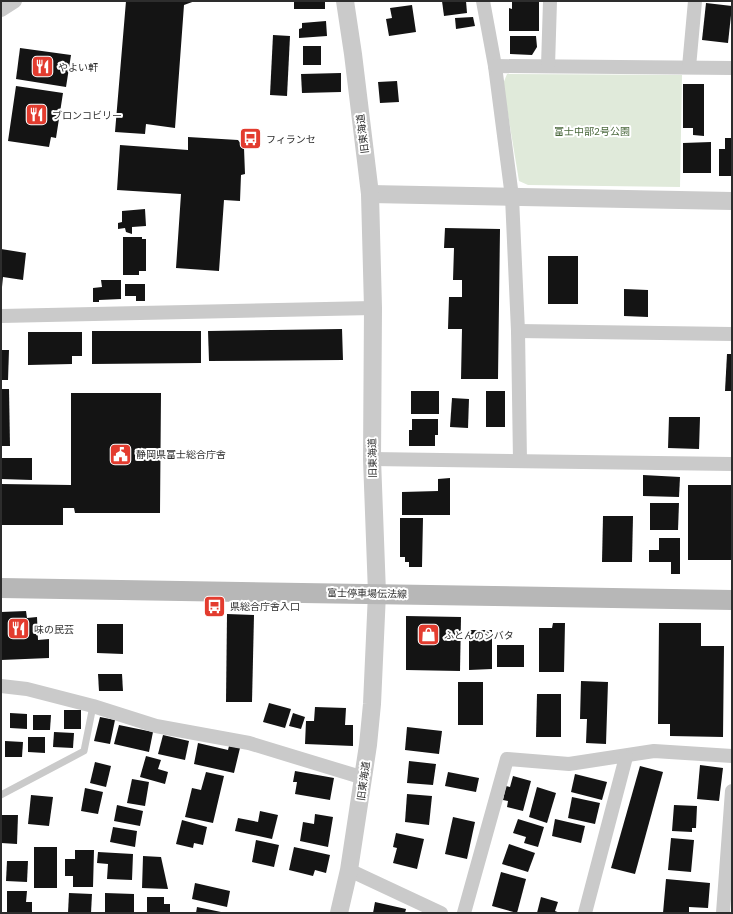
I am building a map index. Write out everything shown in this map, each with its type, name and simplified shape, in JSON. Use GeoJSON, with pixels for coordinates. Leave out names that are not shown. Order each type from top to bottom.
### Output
{"type":"FeatureCollection","features":[{"type":"Feature","properties":{"kind":"main road","name":"富士停車場伝法線"},"geometry":{"type":"LineString","coordinates":[[1,588],[732,600]]}},
{"type":"Feature","properties":{"kind":"street"},"geometry":{"type":"LineString","coordinates":[[1,10],[15,1]]}},
{"type":"Feature","properties":{"kind":"street","name":"旧東海道"},"geometry":{"type":"LineString","coordinates":[[338,913],[349,870],[364,778],[372,704],[377,594],[372,460],[373,308],[370,194],[345,1]]}},
{"type":"Feature","properties":{"kind":"street"},"geometry":{"type":"LineString","coordinates":[[483,1],[495,66],[512,197],[518,331],[520,461]]}},
{"type":"Feature","properties":{"kind":"street"},"geometry":{"type":"LineString","coordinates":[[548,66],[550,1]]}},
{"type":"Feature","properties":{"kind":"street"},"geometry":{"type":"LineString","coordinates":[[689,67],[695,1]]}},
{"type":"Feature","properties":{"kind":"street"},"geometry":{"type":"LineString","coordinates":[[495,66],[732,68]]}},
{"type":"Feature","properties":{"kind":"street"},"geometry":{"type":"LineString","coordinates":[[370,194],[732,201]]}},
{"type":"Feature","properties":{"kind":"street"},"geometry":{"type":"LineString","coordinates":[[1,316],[373,308]]}},
{"type":"Feature","properties":{"kind":"street"},"geometry":{"type":"LineString","coordinates":[[518,331],[732,334]]}},
{"type":"Feature","properties":{"kind":"street"},"geometry":{"type":"LineString","coordinates":[[372,460],[732,464]]}},
{"type":"Feature","properties":{"kind":"street"},"geometry":{"type":"LineString","coordinates":[[1,686],[28,689],[93,706],[156,726],[249,744],[364,778]]}},
{"type":"Feature","properties":{"kind":"street"},"geometry":{"type":"LineString","coordinates":[[464,913],[507,759],[569,764],[626,757],[654,751],[732,756]]}},
{"type":"Feature","properties":{"kind":"street"},"geometry":{"type":"LineString","coordinates":[[585,913],[626,757]]}},
{"type":"Feature","properties":{"kind":"street"},"geometry":{"type":"LineString","coordinates":[[723,913],[732,790]]}},
{"type":"Feature","properties":{"kind":"street"},"geometry":{"type":"LineString","coordinates":[[349,870],[441,913]]}},
{"type":"Feature","properties":{"kind":"lane"},"geometry":{"type":"LineString","coordinates":[[1,795],[84,751],[93,706]]}},
{"type":"Feature","properties":{"kind":"green space","name":"富士中部2号公園"},"geometry":{"type":"Polygon","coordinates":[[[507,74],[682,75],[680,187],[528,185],[519,181],[503,84],[507,74]]]}},
{"type":"Feature","properties":{"kind":"building"},"geometry":{"type":"Polygon","coordinates":[[[126,1],[195,1],[184,5],[175,128],[146,124],[145,134],[115,132],[126,1]]]}},
{"type":"Feature","properties":{"kind":"building"},"geometry":{"type":"Polygon","coordinates":[[[294,1],[325,1],[325,9],[294,9],[294,1]]]}},
{"type":"Feature","properties":{"kind":"building"},"geometry":{"type":"Polygon","coordinates":[[[442,1],[466,1],[467,13],[444,16],[442,1]]]}},
{"type":"Feature","properties":{"kind":"building"},"geometry":{"type":"Polygon","coordinates":[[[512,1],[539,1],[539,31],[509,31],[509,8],[512,9],[512,1]]]}},
{"type":"Feature","properties":{"kind":"building"},"geometry":{"type":"Polygon","coordinates":[[[706,3],[732,6],[728,43],[702,40],[706,3]]]}},
{"type":"Feature","properties":{"kind":"building"},"geometry":{"type":"Polygon","coordinates":[[[412,5],[416,32],[389,36],[386,19],[392,18],[390,8],[412,5]]]}},
{"type":"Feature","properties":{"kind":"building"},"geometry":{"type":"Polygon","coordinates":[[[473,17],[475,26],[456,29],[455,18],[473,17]]]}},
{"type":"Feature","properties":{"kind":"building"},"geometry":{"type":"Polygon","coordinates":[[[326,21],[327,36],[299,38],[299,29],[302,28],[302,23],[326,21]]]}},
{"type":"Feature","properties":{"kind":"building"},"geometry":{"type":"Polygon","coordinates":[[[273,35],[290,36],[287,96],[270,95],[273,35]]]}},
{"type":"Feature","properties":{"kind":"building"},"geometry":{"type":"Polygon","coordinates":[[[510,36],[536,36],[537,47],[532,55],[510,54],[510,36]]]}},
{"type":"Feature","properties":{"kind":"building"},"geometry":{"type":"Polygon","coordinates":[[[303,46],[321,46],[321,65],[303,65],[303,46]]]}},
{"type":"Feature","properties":{"kind":"building","name":"やよい軒"},"geometry":{"type":"Polygon","coordinates":[[[20,48],[71,55],[66,87],[16,79],[20,48]]]}},
{"type":"Feature","properties":{"kind":"building"},"geometry":{"type":"Polygon","coordinates":[[[341,73],[341,92],[302,93],[301,74],[341,73]]]}},
{"type":"Feature","properties":{"kind":"building"},"geometry":{"type":"Polygon","coordinates":[[[397,81],[399,102],[380,103],[378,82],[397,81]]]}},
{"type":"Feature","properties":{"kind":"building"},"geometry":{"type":"Polygon","coordinates":[[[683,84],[704,84],[704,136],[693,135],[693,128],[683,128],[683,84]]]}},
{"type":"Feature","properties":{"kind":"building","name":"ブロンコビリー"},"geometry":{"type":"Polygon","coordinates":[[[16,86],[63,93],[56,138],[51,137],[49,147],[8,141],[16,86]]]}},
{"type":"Feature","properties":{"kind":"building"},"geometry":{"type":"Polygon","coordinates":[[[188,137],[238,140],[244,148],[245,174],[241,175],[240,201],[224,200],[219,271],[176,268],[181,194],[117,190],[120,145],[188,150],[188,137]]]}},
{"type":"Feature","properties":{"kind":"building"},"geometry":{"type":"Polygon","coordinates":[[[725,138],[732,138],[732,176],[719,176],[719,149],[725,149],[725,138]]]}},
{"type":"Feature","properties":{"kind":"building"},"geometry":{"type":"Polygon","coordinates":[[[711,142],[711,173],[683,173],[683,143],[711,142]]]}},
{"type":"Feature","properties":{"kind":"building"},"geometry":{"type":"Polygon","coordinates":[[[145,209],[146,226],[132,227],[132,234],[126,232],[125,228],[118,229],[118,223],[122,222],[122,211],[145,209]]]}},
{"type":"Feature","properties":{"kind":"building"},"geometry":{"type":"Polygon","coordinates":[[[445,228],[500,229],[498,379],[461,379],[462,329],[448,329],[449,297],[462,297],[462,280],[453,280],[454,248],[444,248],[445,228]]]}},
{"type":"Feature","properties":{"kind":"building"},"geometry":{"type":"Polygon","coordinates":[[[123,237],[142,237],[142,239],[146,239],[146,271],[139,271],[139,275],[123,275],[123,237]]]}},
{"type":"Feature","properties":{"kind":"building"},"geometry":{"type":"Polygon","coordinates":[[[1,249],[26,253],[23,280],[3,277],[2,287],[1,249]]]}},
{"type":"Feature","properties":{"kind":"building"},"geometry":{"type":"Polygon","coordinates":[[[548,256],[578,256],[578,304],[548,304],[548,256]]]}},
{"type":"Feature","properties":{"kind":"building"},"geometry":{"type":"Polygon","coordinates":[[[101,280],[121,280],[121,299],[99,300],[99,302],[93,302],[93,288],[102,287],[101,280]]]}},
{"type":"Feature","properties":{"kind":"building"},"geometry":{"type":"Polygon","coordinates":[[[125,284],[145,284],[145,301],[136,301],[136,296],[125,296],[125,284]]]}},
{"type":"Feature","properties":{"kind":"building"},"geometry":{"type":"Polygon","coordinates":[[[624,289],[648,290],[648,317],[624,316],[624,289]]]}},
{"type":"Feature","properties":{"kind":"building"},"geometry":{"type":"Polygon","coordinates":[[[342,329],[343,360],[209,361],[208,331],[342,329]]]}},
{"type":"Feature","properties":{"kind":"building"},"geometry":{"type":"Polygon","coordinates":[[[92,331],[201,331],[201,363],[92,364],[92,331]]]}},
{"type":"Feature","properties":{"kind":"building"},"geometry":{"type":"Polygon","coordinates":[[[28,332],[82,332],[82,356],[72,356],[72,364],[28,365],[28,332]]]}},
{"type":"Feature","properties":{"kind":"building"},"geometry":{"type":"Polygon","coordinates":[[[1,350],[9,350],[8,380],[1,380],[1,350]]]}},
{"type":"Feature","properties":{"kind":"building"},"geometry":{"type":"Polygon","coordinates":[[[727,354],[732,354],[732,391],[725,391],[727,354]]]}},
{"type":"Feature","properties":{"kind":"building"},"geometry":{"type":"Polygon","coordinates":[[[1,389],[9,389],[10,446],[1,446],[1,389]]]}},
{"type":"Feature","properties":{"kind":"building"},"geometry":{"type":"Polygon","coordinates":[[[411,391],[439,391],[439,414],[411,414],[411,391]]]}},
{"type":"Feature","properties":{"kind":"building"},"geometry":{"type":"Polygon","coordinates":[[[486,391],[505,391],[505,427],[486,427],[486,391]]]}},
{"type":"Feature","properties":{"kind":"building"},"geometry":{"type":"Polygon","coordinates":[[[71,393],[161,393],[160,513],[75,513],[74,508],[63,508],[63,525],[1,525],[1,484],[71,485],[71,393]]]}},
{"type":"Feature","properties":{"kind":"building"},"geometry":{"type":"Polygon","coordinates":[[[452,398],[469,399],[468,428],[450,427],[452,398]]]}},
{"type":"Feature","properties":{"kind":"building"},"geometry":{"type":"Polygon","coordinates":[[[669,417],[700,417],[699,449],[668,448],[669,417]]]}},
{"type":"Feature","properties":{"kind":"building"},"geometry":{"type":"Polygon","coordinates":[[[412,419],[438,419],[438,435],[435,435],[435,446],[409,446],[409,430],[412,430],[412,419]]]}},
{"type":"Feature","properties":{"kind":"building"},"geometry":{"type":"Polygon","coordinates":[[[1,458],[32,458],[32,480],[1,479],[1,458]]]}},
{"type":"Feature","properties":{"kind":"building"},"geometry":{"type":"Polygon","coordinates":[[[643,475],[680,477],[679,497],[643,496],[643,475]]]}},
{"type":"Feature","properties":{"kind":"building"},"geometry":{"type":"Polygon","coordinates":[[[450,478],[450,515],[402,515],[402,492],[438,491],[438,479],[450,478]]]}},
{"type":"Feature","properties":{"kind":"building"},"geometry":{"type":"Polygon","coordinates":[[[688,485],[732,485],[732,560],[688,560],[688,485]]]}},
{"type":"Feature","properties":{"kind":"building"},"geometry":{"type":"Polygon","coordinates":[[[650,503],[679,503],[678,530],[650,530],[650,503]]]}},
{"type":"Feature","properties":{"kind":"building"},"geometry":{"type":"Polygon","coordinates":[[[603,516],[633,516],[632,562],[602,562],[603,516]]]}},
{"type":"Feature","properties":{"kind":"building"},"geometry":{"type":"Polygon","coordinates":[[[400,518],[423,518],[422,567],[409,567],[409,562],[405,562],[405,557],[400,557],[400,518]]]}},
{"type":"Feature","properties":{"kind":"building"},"geometry":{"type":"Polygon","coordinates":[[[659,538],[680,538],[680,574],[671,574],[671,562],[649,562],[649,550],[659,550],[659,538]]]}},
{"type":"Feature","properties":{"kind":"building","name":"味の民芸"},"geometry":{"type":"Polygon","coordinates":[[[26,611],[27,618],[37,617],[38,640],[49,639],[49,658],[1,660],[1,612],[26,611]]]}},
{"type":"Feature","properties":{"kind":"building"},"geometry":{"type":"Polygon","coordinates":[[[227,614],[254,615],[252,702],[226,702],[227,614]]]}},
{"type":"Feature","properties":{"kind":"building"},"geometry":{"type":"Polygon","coordinates":[[[406,616],[461,617],[460,671],[406,670],[406,616]]]}},
{"type":"Feature","properties":{"kind":"building"},"geometry":{"type":"Polygon","coordinates":[[[553,623],[565,623],[564,672],[539,672],[539,628],[552,628],[553,623]]]}},
{"type":"Feature","properties":{"kind":"building"},"geometry":{"type":"Polygon","coordinates":[[[659,623],[701,623],[701,646],[724,646],[723,737],[670,736],[670,724],[658,724],[659,623]]]}},
{"type":"Feature","properties":{"kind":"building"},"geometry":{"type":"Polygon","coordinates":[[[97,624],[123,624],[123,654],[97,653],[97,624]]]}},
{"type":"Feature","properties":{"kind":"building"},"geometry":{"type":"Polygon","coordinates":[[[469,630],[492,630],[492,669],[469,670],[469,630]]]}},
{"type":"Feature","properties":{"kind":"building"},"geometry":{"type":"Polygon","coordinates":[[[497,645],[524,645],[524,667],[497,667],[497,645]]]}},
{"type":"Feature","properties":{"kind":"building"},"geometry":{"type":"Polygon","coordinates":[[[98,674],[122,674],[123,691],[99,691],[98,674]]]}},
{"type":"Feature","properties":{"kind":"building"},"geometry":{"type":"Polygon","coordinates":[[[581,681],[608,682],[606,744],[586,743],[587,719],[580,719],[581,681]]]}},
{"type":"Feature","properties":{"kind":"building"},"geometry":{"type":"Polygon","coordinates":[[[458,682],[483,682],[483,725],[458,725],[458,682]]]}},
{"type":"Feature","properties":{"kind":"building"},"geometry":{"type":"Polygon","coordinates":[[[537,694],[561,694],[561,737],[536,737],[537,694]]]}},
{"type":"Feature","properties":{"kind":"building"},"geometry":{"type":"Polygon","coordinates":[[[269,703],[291,709],[285,728],[263,722],[269,703]]]}},
{"type":"Feature","properties":{"kind":"building"},"geometry":{"type":"Polygon","coordinates":[[[315,707],[346,708],[345,725],[353,725],[353,746],[305,744],[306,721],[314,721],[315,707]]]}},
{"type":"Feature","properties":{"kind":"building"},"geometry":{"type":"Polygon","coordinates":[[[64,710],[81,710],[81,729],[64,729],[64,710]]]}},
{"type":"Feature","properties":{"kind":"building"},"geometry":{"type":"Polygon","coordinates":[[[10,713],[27,714],[27,729],[10,728],[10,713]]]}},
{"type":"Feature","properties":{"kind":"building"},"geometry":{"type":"Polygon","coordinates":[[[293,713],[305,717],[301,729],[289,726],[293,713]]]}},
{"type":"Feature","properties":{"kind":"building"},"geometry":{"type":"Polygon","coordinates":[[[33,715],[51,715],[50,730],[33,730],[33,715]]]}},
{"type":"Feature","properties":{"kind":"building"},"geometry":{"type":"Polygon","coordinates":[[[100,717],[115,720],[110,744],[94,741],[100,717]]]}},
{"type":"Feature","properties":{"kind":"building"},"geometry":{"type":"Polygon","coordinates":[[[119,725],[153,732],[149,752],[114,744],[119,725]]]}},
{"type":"Feature","properties":{"kind":"building"},"geometry":{"type":"Polygon","coordinates":[[[407,727],[442,731],[439,754],[405,750],[407,727]]]}},
{"type":"Feature","properties":{"kind":"building"},"geometry":{"type":"Polygon","coordinates":[[[54,732],[74,733],[73,748],[53,747],[54,732]]]}},
{"type":"Feature","properties":{"kind":"building"},"geometry":{"type":"Polygon","coordinates":[[[163,735],[189,741],[185,760],[158,754],[163,735]]]}},
{"type":"Feature","properties":{"kind":"building"},"geometry":{"type":"Polygon","coordinates":[[[28,737],[45,737],[45,753],[28,752],[28,737]]]}},
{"type":"Feature","properties":{"kind":"building"},"geometry":{"type":"Polygon","coordinates":[[[5,741],[23,742],[22,757],[5,757],[5,741]]]}},
{"type":"Feature","properties":{"kind":"building"},"geometry":{"type":"Polygon","coordinates":[[[198,743],[228,750],[229,746],[240,748],[234,773],[194,764],[198,743]]]}},
{"type":"Feature","properties":{"kind":"building"},"geometry":{"type":"Polygon","coordinates":[[[146,756],[161,760],[158,769],[168,772],[165,784],[140,777],[146,756]]]}},
{"type":"Feature","properties":{"kind":"building"},"geometry":{"type":"Polygon","coordinates":[[[409,761],[436,764],[433,785],[407,783],[409,761]]]}},
{"type":"Feature","properties":{"kind":"building"},"geometry":{"type":"Polygon","coordinates":[[[95,762],[111,766],[106,787],[90,783],[95,762]]]}},
{"type":"Feature","properties":{"kind":"building"},"geometry":{"type":"Polygon","coordinates":[[[700,765],[723,768],[719,801],[697,799],[700,765]]]}},
{"type":"Feature","properties":{"kind":"building"},"geometry":{"type":"Polygon","coordinates":[[[640,766],[663,772],[635,874],[611,868],[640,766]]]}},
{"type":"Feature","properties":{"kind":"building"},"geometry":{"type":"Polygon","coordinates":[[[295,771],[334,778],[330,800],[295,794],[297,782],[293,782],[295,771]]]}},
{"type":"Feature","properties":{"kind":"building"},"geometry":{"type":"Polygon","coordinates":[[[206,772],[224,776],[213,823],[185,817],[192,788],[201,790],[206,772]]]}},
{"type":"Feature","properties":{"kind":"building"},"geometry":{"type":"Polygon","coordinates":[[[448,772],[479,778],[476,792],[445,786],[448,772]]]}},
{"type":"Feature","properties":{"kind":"building"},"geometry":{"type":"Polygon","coordinates":[[[575,774],[607,782],[602,800],[571,792],[575,774]]]}},
{"type":"Feature","properties":{"kind":"building"},"geometry":{"type":"Polygon","coordinates":[[[513,776],[531,781],[523,811],[507,807],[508,801],[503,800],[506,786],[510,787],[513,776]]]}},
{"type":"Feature","properties":{"kind":"building"},"geometry":{"type":"Polygon","coordinates":[[[132,779],[149,782],[145,806],[127,803],[132,779]]]}},
{"type":"Feature","properties":{"kind":"building"},"geometry":{"type":"Polygon","coordinates":[[[537,787],[556,793],[547,823],[529,817],[537,787]]]}},
{"type":"Feature","properties":{"kind":"building"},"geometry":{"type":"Polygon","coordinates":[[[85,788],[103,792],[98,814],[81,811],[85,788]]]}},
{"type":"Feature","properties":{"kind":"building"},"geometry":{"type":"Polygon","coordinates":[[[407,794],[432,796],[429,825],[405,822],[407,794]]]}},
{"type":"Feature","properties":{"kind":"building"},"geometry":{"type":"Polygon","coordinates":[[[31,795],[53,797],[49,826],[28,824],[31,795]]]}},
{"type":"Feature","properties":{"kind":"building"},"geometry":{"type":"Polygon","coordinates":[[[572,797],[600,803],[595,824],[568,818],[572,797]]]}},
{"type":"Feature","properties":{"kind":"building"},"geometry":{"type":"Polygon","coordinates":[[[117,805],[143,811],[140,826],[114,821],[117,805]]]}},
{"type":"Feature","properties":{"kind":"building"},"geometry":{"type":"Polygon","coordinates":[[[674,805],[697,806],[696,828],[692,828],[692,832],[672,831],[674,805]]]}},
{"type":"Feature","properties":{"kind":"building"},"geometry":{"type":"Polygon","coordinates":[[[260,811],[278,815],[272,839],[235,831],[238,818],[258,822],[260,811]]]}},
{"type":"Feature","properties":{"kind":"building"},"geometry":{"type":"Polygon","coordinates":[[[315,814],[333,817],[328,847],[300,841],[303,822],[314,824],[315,814]]]}},
{"type":"Feature","properties":{"kind":"building"},"geometry":{"type":"Polygon","coordinates":[[[1,815],[18,815],[17,844],[1,843],[1,815]]]}},
{"type":"Feature","properties":{"kind":"building"},"geometry":{"type":"Polygon","coordinates":[[[453,817],[475,822],[467,859],[445,854],[453,817]]]}},
{"type":"Feature","properties":{"kind":"building"},"geometry":{"type":"Polygon","coordinates":[[[518,819],[544,827],[538,847],[524,843],[526,837],[513,833],[518,819]]]}},
{"type":"Feature","properties":{"kind":"building"},"geometry":{"type":"Polygon","coordinates":[[[555,819],[585,826],[581,843],[552,836],[555,819]]]}},
{"type":"Feature","properties":{"kind":"building"},"geometry":{"type":"Polygon","coordinates":[[[182,820],[207,827],[203,845],[194,843],[193,848],[176,844],[182,820]]]}},
{"type":"Feature","properties":{"kind":"building"},"geometry":{"type":"Polygon","coordinates":[[[113,827],[137,831],[135,847],[110,842],[113,827]]]}},
{"type":"Feature","properties":{"kind":"building"},"geometry":{"type":"Polygon","coordinates":[[[396,833],[424,839],[417,869],[393,863],[397,848],[393,847],[396,833]]]}},
{"type":"Feature","properties":{"kind":"building"},"geometry":{"type":"Polygon","coordinates":[[[671,838],[694,840],[691,872],[668,870],[671,838]]]}},
{"type":"Feature","properties":{"kind":"building"},"geometry":{"type":"Polygon","coordinates":[[[256,840],[279,845],[274,867],[252,862],[256,840]]]}},
{"type":"Feature","properties":{"kind":"building"},"geometry":{"type":"Polygon","coordinates":[[[509,844],[535,853],[528,872],[502,864],[509,844]]]}},
{"type":"Feature","properties":{"kind":"building"},"geometry":{"type":"Polygon","coordinates":[[[34,847],[57,847],[57,888],[34,888],[34,847]]]}},
{"type":"Feature","properties":{"kind":"building"},"geometry":{"type":"Polygon","coordinates":[[[294,847],[330,855],[326,873],[315,870],[313,876],[289,870],[294,847]]]}},
{"type":"Feature","properties":{"kind":"building"},"geometry":{"type":"Polygon","coordinates":[[[75,850],[94,850],[93,887],[73,887],[73,876],[65,876],[65,859],[75,859],[75,850]]]}},
{"type":"Feature","properties":{"kind":"building"},"geometry":{"type":"Polygon","coordinates":[[[98,852],[133,854],[132,880],[107,879],[108,864],[97,863],[98,852]]]}},
{"type":"Feature","properties":{"kind":"building"},"geometry":{"type":"Polygon","coordinates":[[[143,856],[161,857],[168,889],[142,888],[143,856]]]}},
{"type":"Feature","properties":{"kind":"building"},"geometry":{"type":"Polygon","coordinates":[[[7,861],[28,861],[27,882],[6,881],[7,861]]]}},
{"type":"Feature","properties":{"kind":"building"},"geometry":{"type":"Polygon","coordinates":[[[501,872],[526,879],[517,913],[492,906],[501,872]]]}},
{"type":"Feature","properties":{"kind":"building"},"geometry":{"type":"Polygon","coordinates":[[[666,879],[710,883],[708,908],[689,907],[689,913],[663,913],[666,879]]]}},
{"type":"Feature","properties":{"kind":"building"},"geometry":{"type":"Polygon","coordinates":[[[195,883],[230,891],[227,907],[192,899],[195,883]]]}},
{"type":"Feature","properties":{"kind":"building"},"geometry":{"type":"Polygon","coordinates":[[[7,891],[27,891],[26,902],[32,902],[32,913],[7,913],[7,891]]]}},
{"type":"Feature","properties":{"kind":"building"},"geometry":{"type":"Polygon","coordinates":[[[69,893],[92,894],[91,913],[68,913],[69,893]]]}},
{"type":"Feature","properties":{"kind":"building"},"geometry":{"type":"Polygon","coordinates":[[[105,893],[134,894],[134,913],[105,913],[105,893]]]}},
{"type":"Feature","properties":{"kind":"building"},"geometry":{"type":"Polygon","coordinates":[[[147,897],[164,897],[164,904],[170,904],[170,913],[147,913],[147,897]]]}},
{"type":"Feature","properties":{"kind":"building"},"geometry":{"type":"Polygon","coordinates":[[[541,897],[558,902],[555,911],[560,913],[537,913],[541,897]]]}},
{"type":"Feature","properties":{"kind":"building"},"geometry":{"type":"Polygon","coordinates":[[[375,902],[406,909],[405,913],[373,913],[375,902]]]}},
{"type":"Feature","properties":{"kind":"building"},"geometry":{"type":"Polygon","coordinates":[[[197,907],[221,912],[221,913],[196,913],[197,907]]]}},
{"type":"Feature","properties":{"kind":"place","name":"やよい軒"},"geometry":{"type":"Point","coordinates":[43,67]}},
{"type":"Feature","properties":{"kind":"place","name":"ブロンコビリー"},"geometry":{"type":"Point","coordinates":[36,115]}},
{"type":"Feature","properties":{"kind":"place","name":"フィランセ"},"geometry":{"type":"Point","coordinates":[250,139]}},
{"type":"Feature","properties":{"kind":"place","name":"静岡県富士総合庁舎"},"geometry":{"type":"Point","coordinates":[120,454]}},
{"type":"Feature","properties":{"kind":"place","name":"県総合庁舎入口"},"geometry":{"type":"Point","coordinates":[214,606]}},
{"type":"Feature","properties":{"kind":"place","name":"味の民芸"},"geometry":{"type":"Point","coordinates":[19,629]}},
{"type":"Feature","properties":{"kind":"place","name":"ふとんのシバタ"},"geometry":{"type":"Point","coordinates":[428,635]}}]}
